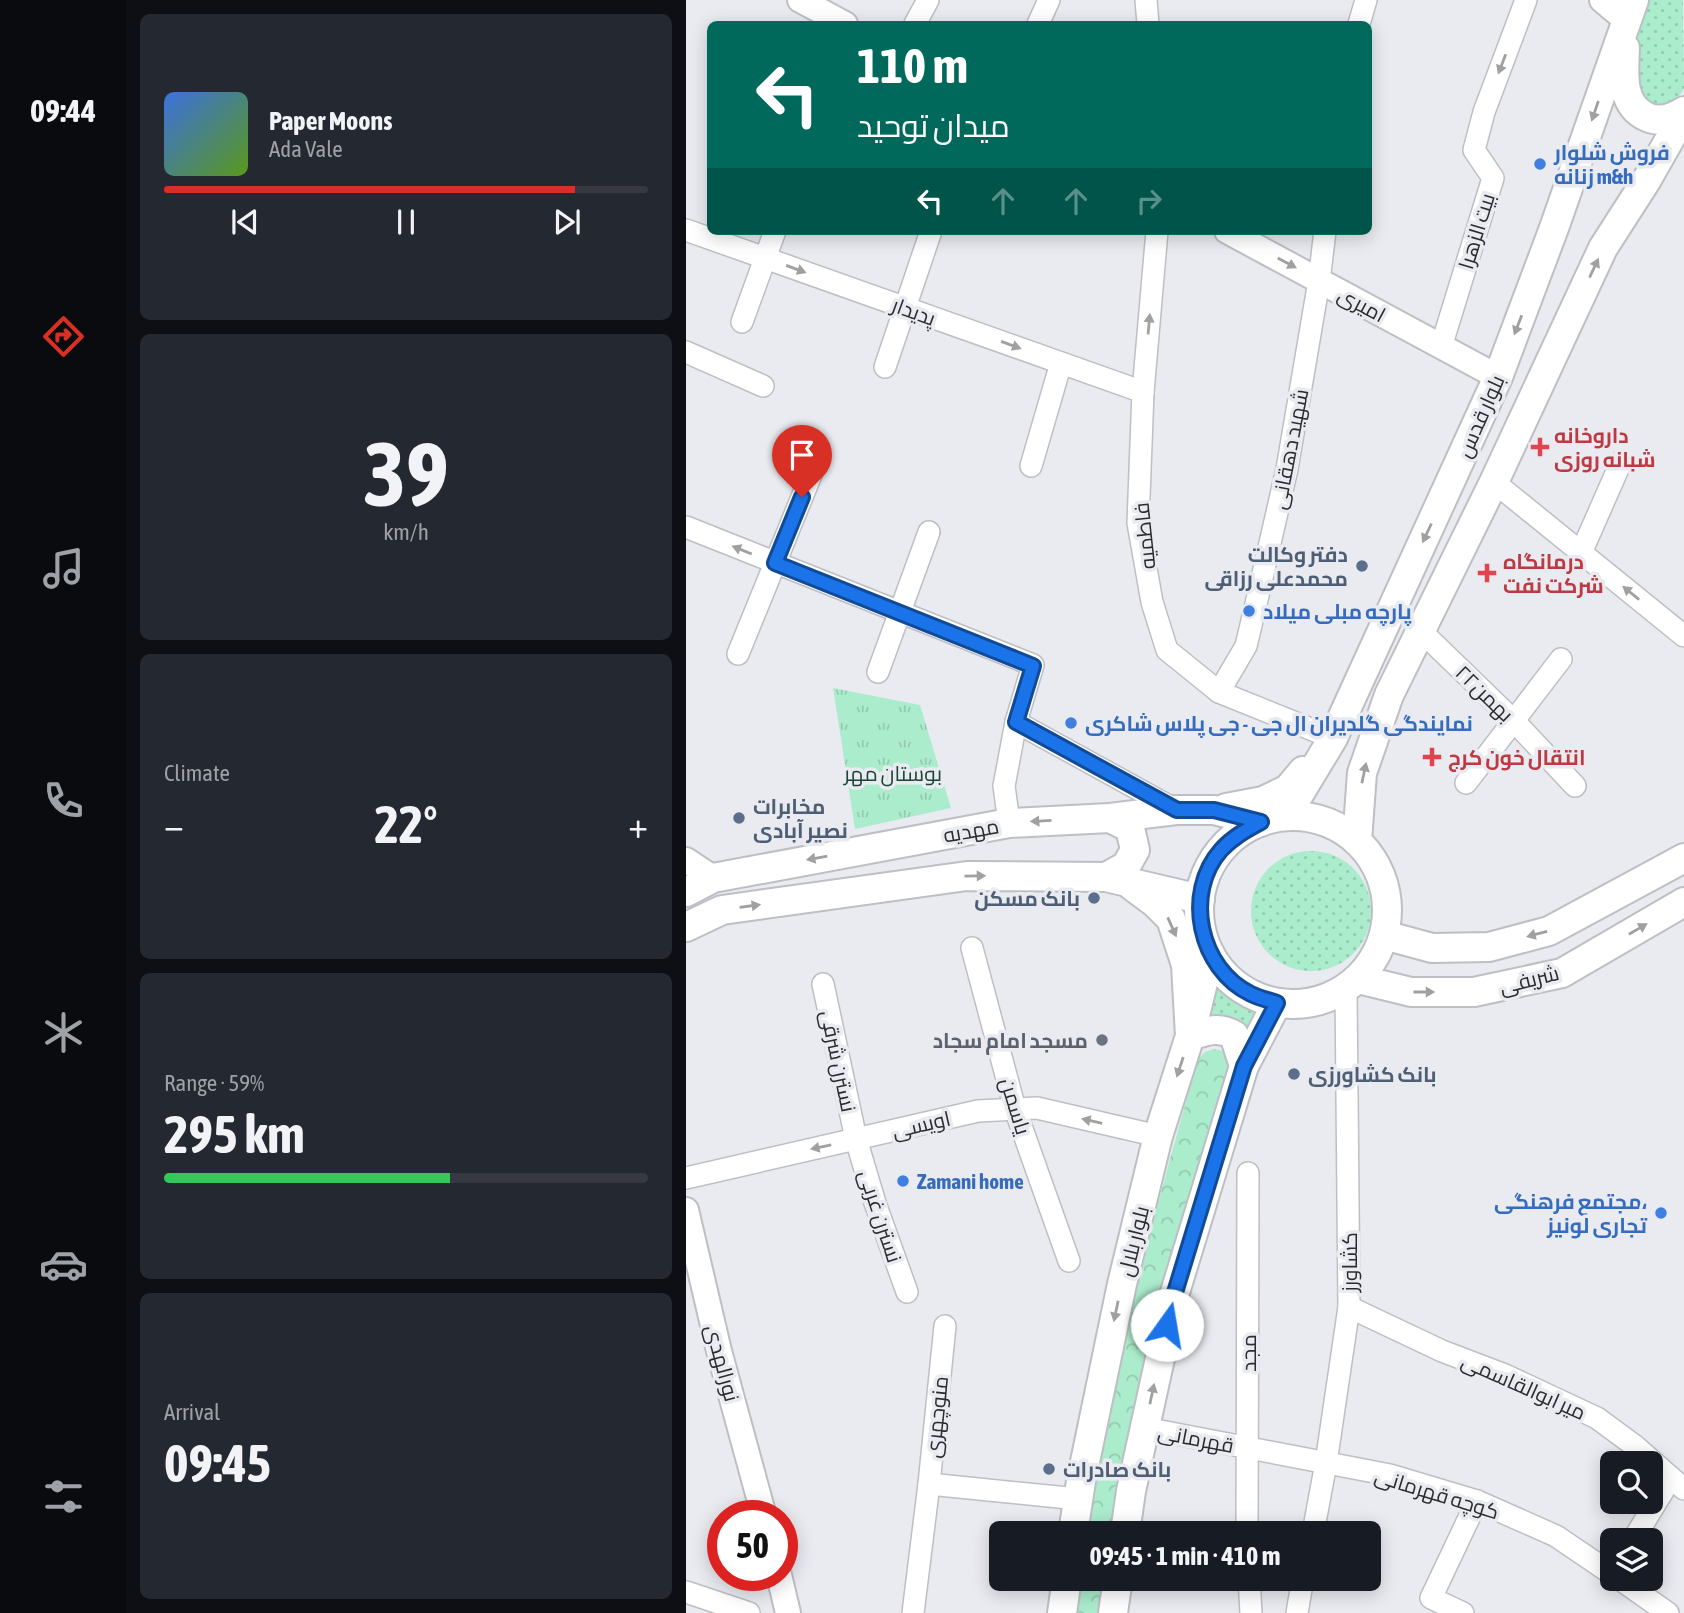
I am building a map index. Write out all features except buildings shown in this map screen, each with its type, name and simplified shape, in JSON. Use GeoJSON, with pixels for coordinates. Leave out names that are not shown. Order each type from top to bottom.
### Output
{"type":"FeatureCollection","features":[{"type":"Feature","properties":{"kind":"main road"},"geometry":{"type":"LineString","coordinates":[[1630,10],[1624,73],[1632,105],[1644,116],[1659,120],[1684,113]]}},
{"type":"Feature","properties":{"kind":"main road","name":"بلوار قدس"},"geometry":{"type":"LineString","coordinates":[[1274,819],[1333,738],[1498,377],[1554,229],[1630,10]]}},
{"type":"Feature","properties":{"kind":"main road","name":"بلوار قدس"},"geometry":{"type":"LineString","coordinates":[[1357,841],[1363,773],[1389,695],[1494,482],[1603,248],[1646,181],[1684,113]]}},
{"type":"Feature","properties":{"kind":"main road"},"geometry":{"type":"LineString","coordinates":[[1214,810],[1263,801],[1287,789],[1333,738]]}},
{"type":"Feature","properties":{"kind":"main road","name":"مهدیه"},"geometry":{"type":"LineString","coordinates":[[686,892],[713,878],[1009,823],[1110,818],[1177,810],[1214,810],[1274,819]]}},
{"type":"Feature","properties":{"kind":"main road"},"geometry":{"type":"LineString","coordinates":[[1110,818],[1130,828],[1135,850],[1115,879]]}},
{"type":"Feature","properties":{"kind":"main road"},"geometry":{"type":"LineString","coordinates":[[1312,818],[1338,827],[1357,841],[1373,861],[1384,884],[1387,910],[1384,935],[1374,959],[1352,983],[1330,997],[1295,1004],[1277,1003],[1250,994],[1227,977],[1210,954],[1201,927],[1200,899],[1206,874],[1220,852],[1238,834],[1274,819],[1312,818]]}},
{"type":"Feature","properties":{"kind":"main road","name":"شریفی"},"geometry":{"type":"LineString","coordinates":[[1384,935],[1433,948],[1489,947],[1549,931],[1684,858]]}},
{"type":"Feature","properties":{"kind":"main road"},"geometry":{"type":"LineString","coordinates":[[686,927],[722,909],[967,876],[1115,879],[1200,899]]}},
{"type":"Feature","properties":{"kind":"main road"},"geometry":{"type":"LineString","coordinates":[[1115,879],[1155,903],[1171,919],[1186,965],[1190,1036],[1212,1029],[1225,1030],[1234,1035],[1244,1066]]}},
{"type":"Feature","properties":{"kind":"main road","name":"شریفی"},"geometry":{"type":"LineString","coordinates":[[1352,983],[1411,992],[1474,992],[1562,973],[1684,902]]}},
{"type":"Feature","properties":{"kind":"main road","name":"بلوار بلال"},"geometry":{"type":"LineString","coordinates":[[1075,1521],[1122,1284],[1158,1136],[1190,1036],[1210,954]]}},
{"type":"Feature","properties":{"kind":"main road"},"geometry":{"type":"LineString","coordinates":[[1127,1521],[1173,1299],[1244,1066],[1277,1003]]}},
{"type":"Feature","properties":{"kind":"main road"},"geometry":{"type":"LineString","coordinates":[[1062,1613],[1065,1591]]}},
{"type":"Feature","properties":{"kind":"main road"},"geometry":{"type":"LineString","coordinates":[[1113,1613],[1116,1591]]}},
{"type":"Feature","properties":{"kind":"street"},"geometry":{"type":"LineString","coordinates":[[800,0],[839,21]]}},
{"type":"Feature","properties":{"kind":"street"},"geometry":{"type":"LineString","coordinates":[[917,21],[928,0]]}},
{"type":"Feature","properties":{"kind":"street"},"geometry":{"type":"LineString","coordinates":[[1039,21],[1049,0]]}},
{"type":"Feature","properties":{"kind":"street"},"geometry":{"type":"LineString","coordinates":[[1146,0],[1148,21]]}},
{"type":"Feature","properties":{"kind":"street"},"geometry":{"type":"LineString","coordinates":[[1360,21],[1366,0]]}},
{"type":"Feature","properties":{"kind":"street","name":"بیت الزهرا"},"geometry":{"type":"LineString","coordinates":[[1441,347],[1493,178],[1474,150],[1477,137],[1526,0]]}},
{"type":"Feature","properties":{"kind":"street"},"geometry":{"type":"LineString","coordinates":[[1602,0],[1630,10]]}},
{"type":"Feature","properties":{"kind":"street","name":"پدیدار"},"geometry":{"type":"LineString","coordinates":[[686,230],[1143,392]]}},
{"type":"Feature","properties":{"kind":"street"},"geometry":{"type":"LineString","coordinates":[[741,322],[774,235]]}},
{"type":"Feature","properties":{"kind":"street"},"geometry":{"type":"LineString","coordinates":[[885,368],[930,235]]}},
{"type":"Feature","properties":{"kind":"street","name":"فاطمیه"},"geometry":{"type":"LineString","coordinates":[[1157,235],[1143,392],[1138,523],[1152,602],[1167,650],[1219,692],[1333,738]]}},
{"type":"Feature","properties":{"kind":"street","name":"امیری"},"geometry":{"type":"LineString","coordinates":[[1234,235],[1498,377]]}},
{"type":"Feature","properties":{"kind":"street","name":"شهید دهقانی"},"geometry":{"type":"LineString","coordinates":[[1219,692],[1246,646],[1287,469],[1325,235]]}},
{"type":"Feature","properties":{"kind":"street"},"geometry":{"type":"LineString","coordinates":[[686,352],[763,386]]}},
{"type":"Feature","properties":{"kind":"street"},"geometry":{"type":"LineString","coordinates":[[1031,466],[1061,363]]}},
{"type":"Feature","properties":{"kind":"street"},"geometry":{"type":"LineString","coordinates":[[1581,553],[1621,461]]}},
{"type":"Feature","properties":{"kind":"street"},"geometry":{"type":"LineString","coordinates":[[738,654],[811,475]]}},
{"type":"Feature","properties":{"kind":"street"},"geometry":{"type":"LineString","coordinates":[[1494,482],[1684,636]]}},
{"type":"Feature","properties":{"kind":"street"},"geometry":{"type":"LineString","coordinates":[[686,527],[1033,666],[1016,722],[1004,786],[1009,823]]}},
{"type":"Feature","properties":{"kind":"street"},"geometry":{"type":"LineString","coordinates":[[878,672],[929,531]]}},
{"type":"Feature","properties":{"kind":"street","name":"۲۲بهمن"},"geometry":{"type":"LineString","coordinates":[[1422,632],[1514,721],[1574,786]]}},
{"type":"Feature","properties":{"kind":"street"},"geometry":{"type":"LineString","coordinates":[[1466,783],[1561,659]]}},
{"type":"Feature","properties":{"kind":"street"},"geometry":{"type":"LineString","coordinates":[[1016,722],[1177,810]]}},
{"type":"Feature","properties":{"kind":"street"},"geometry":{"type":"LineString","coordinates":[[686,860],[713,878]]}},
{"type":"Feature","properties":{"kind":"street","name":"یاسمن"},"geometry":{"type":"LineString","coordinates":[[972,947],[1015,1109],[1069,1261]]}},
{"type":"Feature","properties":{"kind":"street","name":"کشاورز"},"geometry":{"type":"LineString","coordinates":[[1314,1521],[1326,1463],[1349,1307],[1352,983]]}},
{"type":"Feature","properties":{"kind":"street","name":"نسترن شرقی"},"geometry":{"type":"LineString","coordinates":[[823,984],[856,1139]]}},
{"type":"Feature","properties":{"kind":"street","name":"اویسی"},"geometry":{"type":"LineString","coordinates":[[686,1178],[978,1111],[1037,1108],[1158,1136]]}},
{"type":"Feature","properties":{"kind":"street","name":"نسترن غربی"},"geometry":{"type":"LineString","coordinates":[[856,1139],[875,1203],[907,1292]]}},
{"type":"Feature","properties":{"kind":"street","name":"مجد"},"geometry":{"type":"LineString","coordinates":[[1247,1521],[1248,1173]]}},
{"type":"Feature","properties":{"kind":"street","name":"نورالهدی"},"geometry":{"type":"LineString","coordinates":[[686,1210],[719,1351],[760,1500]]}},
{"type":"Feature","properties":{"kind":"street","name":"میر ابوالقاسمی"},"geometry":{"type":"LineString","coordinates":[[1349,1307],[1442,1351],[1505,1375],[1597,1418],[1678,1483]]}},
{"type":"Feature","properties":{"kind":"street","name":"منوچهری"},"geometry":{"type":"LineString","coordinates":[[944,1326],[929,1484],[1078,1499]]}},
{"type":"Feature","properties":{"kind":"street","name":"قهرمانی"},"geometry":{"type":"LineString","coordinates":[[1145,1428],[1248,1448]]}},
{"type":"Feature","properties":{"kind":"street","name":"کوچه قهرمانی"},"geometry":{"type":"LineString","coordinates":[[1248,1448],[1390,1475],[1477,1501],[1556,1536],[1600,1566]]}},
{"type":"Feature","properties":{"kind":"street"},"geometry":{"type":"LineString","coordinates":[[1642,1528],[1678,1483]]}},
{"type":"Feature","properties":{"kind":"street"},"geometry":{"type":"LineString","coordinates":[[913,1613],[929,1484]]}},
{"type":"Feature","properties":{"kind":"street"},"geometry":{"type":"LineString","coordinates":[[1462,1613],[1431,1598],[1477,1501]]}},
{"type":"Feature","properties":{"kind":"street"},"geometry":{"type":"LineString","coordinates":[[783,1591],[788,1613]]}},
{"type":"Feature","properties":{"kind":"street"},"geometry":{"type":"LineString","coordinates":[[1250,1591],[1251,1613]]}},
{"type":"Feature","properties":{"kind":"street"},"geometry":{"type":"LineString","coordinates":[[1297,1613],[1301,1591]]}},
{"type":"Feature","properties":{"kind":"street"},"geometry":{"type":"LineString","coordinates":[[1637,1591],[1668,1613]]}},
{"type":"Feature","properties":{"kind":"street"},"geometry":{"type":"LineString","coordinates":[[686,1592],[749,1613]]}},
{"type":"Feature","properties":{"kind":"green space"},"geometry":{"type":"Polygon","coordinates":[[[1639,0],[1683,0],[1684,88],[1675,101],[1668,105],[1648,102],[1634,81],[1631,63],[1639,0]]]}},
{"type":"Feature","properties":{"kind":"green space","name":"بوستان مهر"},"geometry":{"type":"Polygon","coordinates":[[[833,688],[920,705],[951,808],[855,829],[833,688]]]}},
{"type":"Feature","properties":{"kind":"green space"},"geometry":{"type":"Polygon","coordinates":[[[1311,851],[1334,856],[1353,869],[1366,888],[1371,911],[1366,934],[1353,953],[1334,966],[1311,971],[1288,966],[1269,953],[1256,934],[1251,911],[1256,888],[1269,869],[1288,856],[1311,851]]]}},
{"type":"Feature","properties":{"kind":"green space"},"geometry":{"type":"Polygon","coordinates":[[[1213,970],[1237,993],[1268,1007],[1245,1050],[1196,1028],[1213,970]]]}},
{"type":"Feature","properties":{"kind":"green space"},"geometry":{"type":"Polygon","coordinates":[[[1214,1049],[1223,1051],[1229,1057],[1227,1078],[1146,1365],[1118,1482],[1113,1521],[1088,1521],[1120,1353],[1198,1059],[1205,1052],[1214,1049]]]}},
{"type":"Feature","properties":{"kind":"green space"},"geometry":{"type":"Polygon","coordinates":[[[1077,1591],[1103,1591],[1100,1613],[1074,1613],[1077,1591]]]}},
{"type":"Feature","properties":{"kind":"place","name":"فروش شلوار زنانه m&h"},"geometry":{"type":"Point","coordinates":[1540,164]}},
{"type":"Feature","properties":{"kind":"place","name":"داروخانه شبانه روزی"},"geometry":{"type":"Point","coordinates":[1540,447]}},
{"type":"Feature","properties":{"kind":"place","name":"دفتر وکالت محمدعلی رزاقی"},"geometry":{"type":"Point","coordinates":[1362,566]}},
{"type":"Feature","properties":{"kind":"place","name":"درمانگاه شرکت نفت"},"geometry":{"type":"Point","coordinates":[1487,573]}},
{"type":"Feature","properties":{"kind":"place","name":"پارچه مبلی میلاد"},"geometry":{"type":"Point","coordinates":[1249,611]}},
{"type":"Feature","properties":{"kind":"place","name":"نمایندگی گلدیران ال جی - جی پلاس شاکری"},"geometry":{"type":"Point","coordinates":[1071,723]}},
{"type":"Feature","properties":{"kind":"place","name":"انتقال خون کرج"},"geometry":{"type":"Point","coordinates":[1432,757]}},
{"type":"Feature","properties":{"kind":"place","name":"مخابرات نصیر آبادی"},"geometry":{"type":"Point","coordinates":[739,818]}},
{"type":"Feature","properties":{"kind":"place","name":"بانک مسکن"},"geometry":{"type":"Point","coordinates":[1094,898]}},
{"type":"Feature","properties":{"kind":"place","name":"مسجد امام سجاد"},"geometry":{"type":"Point","coordinates":[1102,1040]}},
{"type":"Feature","properties":{"kind":"place","name":"بانک کشاورزی"},"geometry":{"type":"Point","coordinates":[1294,1074]}},
{"type":"Feature","properties":{"kind":"place","name":"Zamani home"},"geometry":{"type":"Point","coordinates":[903,1181]}},
{"type":"Feature","properties":{"kind":"place","name":"مجتمع فرهنگی، تجاری لونیز"},"geometry":{"type":"Point","coordinates":[1661,1213]}},
{"type":"Feature","properties":{"kind":"place","name":"بانک صادرات"},"geometry":{"type":"Point","coordinates":[1049,1469]}},
{"type":"Feature","properties":{"kind":"route"},"geometry":{"type":"LineString","coordinates":[[802,497],[775,563],[1033,666],[1016,722],[1177,810],[1214,810],[1261,822],[1238,834],[1220,852],[1206,874],[1200,899],[1201,927],[1210,954],[1227,977],[1250,994],[1277,1003],[1244,1066],[1167,1325]]}}]}
